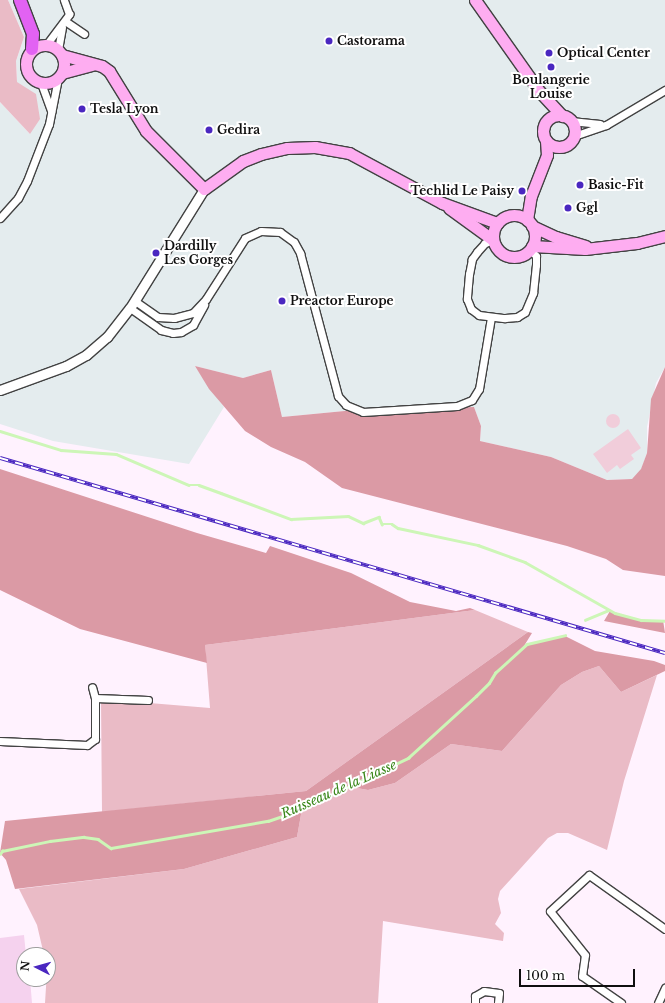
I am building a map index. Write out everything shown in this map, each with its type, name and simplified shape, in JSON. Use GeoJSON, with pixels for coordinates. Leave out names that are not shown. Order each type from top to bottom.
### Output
{"type":"FeatureCollection","features":[{"type":"Feature","properties":{"kind":"highway"},"geometry":{"type":"LineString","coordinates":[[20,0],[33,34],[32,49]]}},
{"type":"Feature","properties":{"kind":"main road"},"geometry":{"type":"LineString","coordinates":[[475,0],[540,92],[567,119],[574,136],[541,174]]}},
{"type":"Feature","properties":{"kind":"main road"},"geometry":{"type":"LineString","coordinates":[[96,65],[41,83],[30,77],[26,66],[32,49],[46,45],[60,53],[96,65],[109,71],[146,131],[204,189],[243,161],[261,154],[287,148],[315,146],[349,153],[442,203],[497,223]]}},
{"type":"Feature","properties":{"kind":"main road"},"geometry":{"type":"LineString","coordinates":[[60,53],[60,76]]}},
{"type":"Feature","properties":{"kind":"main road"},"geometry":{"type":"LineString","coordinates":[[493,240],[497,223],[502,219],[515,215],[531,196],[541,174],[547,155],[544,131],[548,121],[540,92]]}},
{"type":"Feature","properties":{"kind":"main road"},"geometry":{"type":"LineString","coordinates":[[548,121],[567,119]]}},
{"type":"Feature","properties":{"kind":"main road"},"geometry":{"type":"LineString","coordinates":[[546,140],[554,146],[564,147]]}},
{"type":"Feature","properties":{"kind":"main road"},"geometry":{"type":"LineString","coordinates":[[531,196],[530,223],[534,232],[531,248]]}},
{"type":"Feature","properties":{"kind":"main road"},"geometry":{"type":"LineString","coordinates":[[442,203],[493,240],[500,252],[505,256],[519,257],[531,248],[576,250],[638,243],[665,236]]}},
{"type":"Feature","properties":{"kind":"main road"},"geometry":{"type":"LineString","coordinates":[[515,215],[556,237],[592,248]]}},
{"type":"Feature","properties":{"kind":"street"},"geometry":{"type":"LineString","coordinates":[[46,45],[69,14],[64,0]]}},
{"type":"Feature","properties":{"kind":"street"},"geometry":{"type":"LineString","coordinates":[[63,24],[84,34]]}},
{"type":"Feature","properties":{"kind":"street"},"geometry":{"type":"LineString","coordinates":[[60,53],[63,24]]}},
{"type":"Feature","properties":{"kind":"street"},"geometry":{"type":"LineString","coordinates":[[0,218],[18,198],[27,181],[49,124],[60,76]]}},
{"type":"Feature","properties":{"kind":"street"},"geometry":{"type":"LineString","coordinates":[[41,83],[51,111]]}},
{"type":"Feature","properties":{"kind":"street"},"geometry":{"type":"LineString","coordinates":[[574,136],[606,125],[665,90]]}},
{"type":"Feature","properties":{"kind":"street"},"geometry":{"type":"LineString","coordinates":[[567,119],[606,125]]}},
{"type":"Feature","properties":{"kind":"street"},"geometry":{"type":"LineString","coordinates":[[1,387],[66,366],[86,355],[108,337],[132,305],[204,189]]}},
{"type":"Feature","properties":{"kind":"street"},"geometry":{"type":"LineString","coordinates":[[476,229],[480,240],[478,251]]}},
{"type":"Feature","properties":{"kind":"street"},"geometry":{"type":"LineString","coordinates":[[132,305],[164,318],[193,313],[206,300],[245,238],[256,232],[267,230],[288,237],[300,253],[338,396],[346,405],[363,412],[457,406],[472,400],[479,389],[491,317]]}},
{"type":"Feature","properties":{"kind":"street"},"geometry":{"type":"LineString","coordinates":[[493,240],[478,251],[472,259],[467,299],[471,309],[479,315],[491,317],[517,317],[525,312],[533,293],[536,259],[531,248]]}},
{"type":"Feature","properties":{"kind":"street"},"geometry":{"type":"LineString","coordinates":[[132,305],[161,330],[177,333],[193,325],[203,310],[206,300]]}},
{"type":"Feature","properties":{"kind":"street"},"geometry":{"type":"LineString","coordinates":[[0,741],[88,745],[95,739],[95,698],[92,687]]}},
{"type":"Feature","properties":{"kind":"street"},"geometry":{"type":"LineString","coordinates":[[95,698],[148,700]]}},
{"type":"Feature","properties":{"kind":"street"},"geometry":{"type":"LineString","coordinates":[[621,1003],[582,976],[585,955],[550,911],[589,875],[665,929]]}},
{"type":"Feature","properties":{"kind":"street"},"geometry":{"type":"LineString","coordinates":[[658,1003],[665,988]]}},
{"type":"Feature","properties":{"kind":"street"},"geometry":{"type":"LineString","coordinates":[[475,1003],[475,996],[484,991],[500,993],[498,1003]]}},
{"type":"Feature","properties":{"kind":"shaded area"},"geometry":{"type":"Polygon","coordinates":[[[0,0],[8,0],[24,37],[16,61],[17,82],[36,94],[40,119],[30,134],[0,102],[0,0]]]}},
{"type":"Feature","properties":{"kind":"shaded area"},"geometry":{"type":"Polygon","coordinates":[[[8,0],[665,0],[665,367],[656,383],[647,427],[647,453],[641,470],[632,479],[607,480],[551,457],[480,441],[481,426],[474,407],[355,410],[282,417],[271,370],[243,378],[195,366],[224,407],[189,464],[53,441],[0,424],[0,102],[30,134],[17,82],[16,61],[24,37],[8,0]]]}},
{"type":"Feature","properties":{"kind":"shaded area"},"geometry":{"type":"Polygon","coordinates":[[[195,366],[243,378],[271,370],[282,417],[355,410],[474,407],[481,426],[480,441],[551,457],[607,480],[632,479],[641,469],[647,453],[651,399],[665,367],[665,576],[623,570],[606,559],[567,546],[342,488],[305,462],[271,447],[245,431],[209,389],[195,366]]]}},
{"type":"Feature","properties":{"kind":"shaded area"},"geometry":{"type":"Polygon","coordinates":[[[610,414],[616,414],[620,418],[620,424],[616,428],[610,428],[606,424],[606,418],[610,414]]]}},
{"type":"Feature","properties":{"kind":"shaded area"},"geometry":{"type":"Polygon","coordinates":[[[628,429],[641,448],[631,455],[634,459],[620,469],[617,465],[607,473],[593,454],[628,429]]]}},
{"type":"Feature","properties":{"kind":"shaded area"},"geometry":{"type":"Polygon","coordinates":[[[0,469],[197,533],[266,553],[270,546],[351,573],[410,602],[456,611],[470,608],[475,610],[205,645],[207,663],[80,629],[0,590],[0,469]]]}},
{"type":"Feature","properties":{"kind":"shaded area"},"geometry":{"type":"Polygon","coordinates":[[[475,610],[528,632],[306,791],[102,812],[101,699],[210,708],[205,645],[475,610]]]}},
{"type":"Feature","properties":{"kind":"shaded area"},"geometry":{"type":"Polygon","coordinates":[[[610,611],[641,620],[663,620],[665,633],[604,621],[610,611]]]}},
{"type":"Feature","properties":{"kind":"shaded area"},"geometry":{"type":"Polygon","coordinates":[[[528,632],[532,633],[524,646],[565,636],[595,651],[654,661],[665,665],[665,671],[621,692],[599,666],[582,672],[561,685],[502,751],[451,744],[395,783],[368,790],[351,787],[302,809],[297,837],[184,869],[15,889],[6,860],[0,853],[5,821],[306,791],[528,632]]]}},
{"type":"Feature","properties":{"kind":"shaded area"},"geometry":{"type":"Polygon","coordinates":[[[599,666],[621,692],[657,675],[624,781],[607,850],[568,833],[557,833],[548,838],[500,891],[498,899],[501,913],[495,924],[504,933],[503,941],[383,921],[378,1003],[45,1003],[46,987],[56,987],[56,947],[42,947],[37,925],[19,889],[184,869],[297,837],[302,809],[351,787],[368,790],[395,783],[451,744],[502,751],[561,685],[582,672],[599,666]]]}},
{"type":"Feature","properties":{"kind":"shaded area"},"geometry":{"type":"Polygon","coordinates":[[[24,935],[25,947],[16,947],[16,987],[31,987],[32,1003],[0,1003],[0,938],[24,935]]]}},
{"type":"Feature","properties":{"kind":"waterway"},"geometry":{"type":"LineString","coordinates":[[0,431],[61,450],[116,454],[189,485],[199,485],[291,519],[348,516],[363,523],[379,517],[382,524],[392,524],[398,528],[478,545],[525,562],[615,613],[641,620],[665,621]]}},
{"type":"Feature","properties":{"kind":"waterway","name":"Ruisseau de la Liasse"},"geometry":{"type":"LineString","coordinates":[[585,620],[608,610]]}},
{"type":"Feature","properties":{"kind":"waterway","name":"Ruisseau de la Liasse"},"geometry":{"type":"LineString","coordinates":[[0,854],[2,851],[50,841],[84,837],[98,839],[111,848],[268,821],[302,809],[408,758],[476,696],[489,683],[495,673],[527,644],[565,635]]}},
{"type":"Feature","properties":{"kind":"railway"},"geometry":{"type":"LineString","coordinates":[[0,458],[665,653]]}},
{"type":"Feature","properties":{"kind":"place","name":"Castorama"},"geometry":{"type":"Point","coordinates":[329,41]}},
{"type":"Feature","properties":{"kind":"place","name":"Optical Center"},"geometry":{"type":"Point","coordinates":[549,53]}},
{"type":"Feature","properties":{"kind":"place","name":"Boulangerie Louise"},"geometry":{"type":"Point","coordinates":[551,67]}},
{"type":"Feature","properties":{"kind":"place","name":"Tesla Lyon"},"geometry":{"type":"Point","coordinates":[82,109]}},
{"type":"Feature","properties":{"kind":"place","name":"Gedira"},"geometry":{"type":"Point","coordinates":[209,130]}},
{"type":"Feature","properties":{"kind":"place","name":"Basic-Fit"},"geometry":{"type":"Point","coordinates":[580,185]}},
{"type":"Feature","properties":{"kind":"place","name":"Techlid Le Paisy"},"geometry":{"type":"Point","coordinates":[522,191]}},
{"type":"Feature","properties":{"kind":"place","name":"Ggl"},"geometry":{"type":"Point","coordinates":[568,208]}},
{"type":"Feature","properties":{"kind":"place","name":"Dardilly Les Gorges"},"geometry":{"type":"Point","coordinates":[156,253]}},
{"type":"Feature","properties":{"kind":"place","name":"Preactor Europe"},"geometry":{"type":"Point","coordinates":[282,301]}}]}
